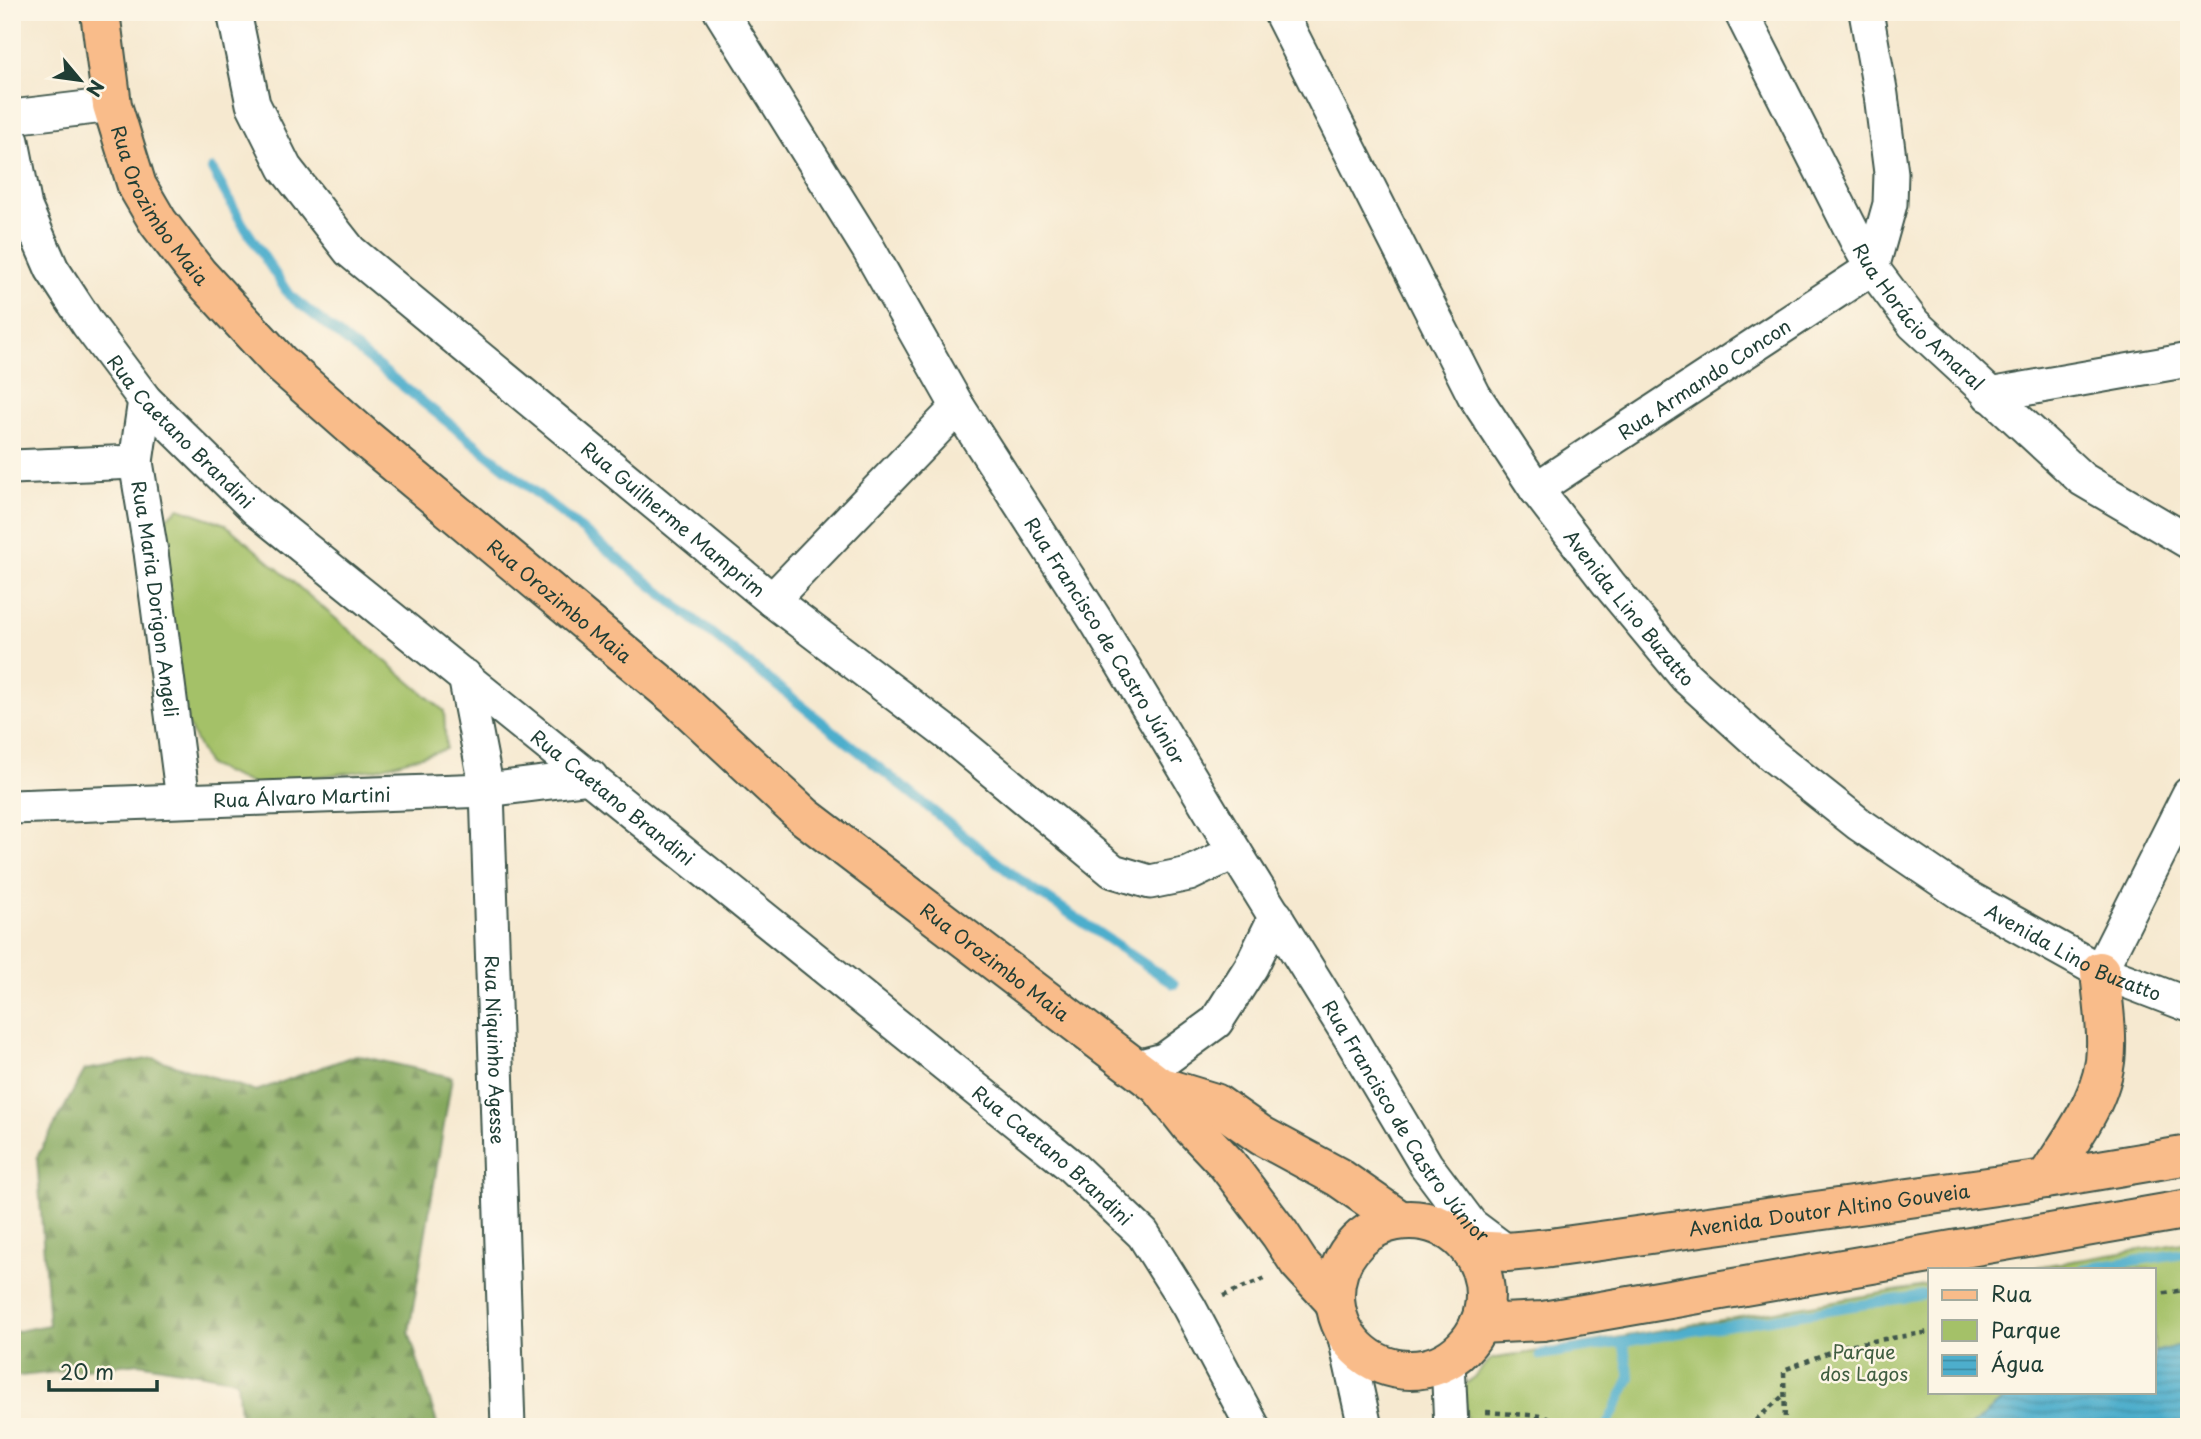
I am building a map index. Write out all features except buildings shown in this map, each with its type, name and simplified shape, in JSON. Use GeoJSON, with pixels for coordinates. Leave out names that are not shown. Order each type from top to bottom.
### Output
{"type":"FeatureCollection","features":[{"type":"Feature","properties":{"kind":"main road","name":"Rua Orozimbo Maia"},"geometry":{"type":"LineString","coordinates":[[100,12],[112,104],[137,186],[158,222],[198,274],[280,363],[365,439],[676,697],[804,816],[1148,1076],[1189,1125],[1227,1164],[1339,1317]]}},
{"type":"Feature","properties":{"kind":"main road"},"geometry":{"type":"LineString","coordinates":[[2046,1179],[2091,1106],[2103,1072],[2106,1048],[2100,971]]}},
{"type":"Feature","properties":{"kind":"main road","name":"Rua Orozimbo Maia"},"geometry":{"type":"LineString","coordinates":[[1148,1076],[1216,1103],[1262,1136],[1338,1177],[1397,1219]]}},
{"type":"Feature","properties":{"kind":"main road","name":"Avenida Doutor Altino Gouveia"},"geometry":{"type":"LineString","coordinates":[[1489,1251],[2046,1179],[2189,1155]]}},
{"type":"Feature","properties":{"kind":"main road"},"geometry":{"type":"LineString","coordinates":[[1479,1324],[1543,1321],[2189,1209]]}},
{"type":"Feature","properties":{"kind":"main road"},"geometry":{"type":"LineString","coordinates":[[1397,1219],[1430,1222],[1489,1251],[1482,1273],[1486,1298],[1479,1324],[1468,1344],[1448,1361],[1421,1371],[1400,1371],[1375,1364],[1360,1354],[1339,1317],[1338,1275],[1346,1254],[1356,1241],[1397,1219]]}},
{"type":"Feature","properties":{"kind":"street","name":"Rua Guilherme Mamprim"},"geometry":{"type":"LineString","coordinates":[[234,12],[253,104],[285,168],[350,251],[772,600],[952,737],[1113,871],[1150,883],[1189,874],[1235,852]]}},
{"type":"Feature","properties":{"kind":"street","name":"Rua Francisco de Castro Júnior"},"geometry":{"type":"LineString","coordinates":[[721,12],[868,248],[958,407],[1098,624],[1426,1166],[1489,1251]]}},
{"type":"Feature","properties":{"kind":"street","name":"Avenida Lino Buzatto"},"geometry":{"type":"LineString","coordinates":[[1280,12],[1474,394],[1536,489],[1609,584],[1686,677],[1772,755],[1859,824],[1965,896],[2100,971],[2189,1005]]}},
{"type":"Feature","properties":{"kind":"street","name":"Rua Horácio Amaral"},"geometry":{"type":"LineString","coordinates":[[1741,12],[1792,117],[1872,268],[1914,324],[2082,479],[2189,542]]}},
{"type":"Feature","properties":{"kind":"street"},"geometry":{"type":"LineString","coordinates":[[1872,13],[1891,173],[1891,204],[1872,268]]}},
{"type":"Feature","properties":{"kind":"street"},"geometry":{"type":"LineString","coordinates":[[12,117],[112,104]]}},
{"type":"Feature","properties":{"kind":"street","name":"Rua Caetano Brandini"},"geometry":{"type":"LineString","coordinates":[[12,141],[25,207],[52,269],[88,324],[145,400],[257,510],[1070,1164],[1143,1234],[1189,1307],[1253,1427]]}},
{"type":"Feature","properties":{"kind":"street","name":"Rua Armando Concon"},"geometry":{"type":"LineString","coordinates":[[1536,489],[1872,268]]}},
{"type":"Feature","properties":{"kind":"street"},"geometry":{"type":"LineString","coordinates":[[1989,395],[2189,360]]}},
{"type":"Feature","properties":{"kind":"street","name":"Rua Maria Dorigon Angeli"},"geometry":{"type":"LineString","coordinates":[[145,400],[136,462],[151,552],[183,800]]}},
{"type":"Feature","properties":{"kind":"street"},"geometry":{"type":"LineString","coordinates":[[772,600],[958,407]]}},
{"type":"Feature","properties":{"kind":"street"},"geometry":{"type":"LineString","coordinates":[[12,467],[136,462]]}},
{"type":"Feature","properties":{"kind":"street","name":"Rua Niquinho Agesse"},"geometry":{"type":"LineString","coordinates":[[465,676],[487,790],[508,1427]]}},
{"type":"Feature","properties":{"kind":"street","name":"Rua Álvaro Martini"},"geometry":{"type":"LineString","coordinates":[[12,807],[487,790],[591,777]]}},
{"type":"Feature","properties":{"kind":"street"},"geometry":{"type":"LineString","coordinates":[[2100,971],[2189,794]]}},
{"type":"Feature","properties":{"kind":"street"},"geometry":{"type":"LineString","coordinates":[[1148,1076],[1164,1060],[1216,1022],[1251,967],[1276,916]]}},
{"type":"Feature","properties":{"kind":"street"},"geometry":{"type":"LineString","coordinates":[[1339,1317],[1365,1427]]}},
{"type":"Feature","properties":{"kind":"street"},"geometry":{"type":"LineString","coordinates":[[1448,1361],[1450,1418]]}},
{"type":"Feature","properties":{"kind":"path"},"geometry":{"type":"LineString","coordinates":[[1215,1298],[1272,1276]]}},
{"type":"Feature","properties":{"kind":"path"},"geometry":{"type":"LineString","coordinates":[[2156,1295],[2189,1289]]}},
{"type":"Feature","properties":{"kind":"path"},"geometry":{"type":"LineString","coordinates":[[1785,1427],[1784,1370],[1847,1345],[1928,1332]]}},
{"type":"Feature","properties":{"kind":"path"},"geometry":{"type":"LineString","coordinates":[[1748,1427],[1784,1395]]}},
{"type":"Feature","properties":{"kind":"path"},"geometry":{"type":"LineString","coordinates":[[1450,1418],[1542,1416],[1570,1427]]}},
{"type":"Feature","properties":{"kind":"path"},"geometry":{"type":"LineString","coordinates":[[1699,1427],[1729,1427]]}},
{"type":"Feature","properties":{"kind":"green space"},"geometry":{"type":"Polygon","coordinates":[[[179,508],[225,524],[444,711],[446,749],[376,769],[254,785],[208,765],[181,711],[159,524],[179,508]]]}},
{"type":"Feature","properties":{"kind":"green space"},"geometry":{"type":"Polygon","coordinates":[[[356,1055],[452,1077],[409,1332],[438,1427],[241,1427],[237,1380],[139,1363],[12,1377],[12,1332],[49,1325],[37,1157],[85,1070],[153,1058],[256,1091],[356,1055]]]}},
{"type":"Feature","properties":{"kind":"green space","name":"Parque dos Lagos"},"geometry":{"type":"Polygon","coordinates":[[[2189,1242],[2189,1427],[1467,1427],[1464,1387],[1491,1359],[1928,1285],[1928,1394],[2156,1394],[2156,1268],[2030,1268],[2189,1242]]]}},
{"type":"Feature","properties":{"kind":"water"},"geometry":{"type":"Polygon","coordinates":[[[2189,1343],[2189,1427],[1970,1427],[2011,1394],[2156,1394],[2156,1351],[2189,1343]]]}},
{"type":"Feature","properties":{"kind":"waterway"},"geometry":{"type":"LineString","coordinates":[[212,169],[242,223],[289,295],[1013,875],[1174,984]]}},
{"type":"Feature","properties":{"kind":"waterway"},"geometry":{"type":"LineString","coordinates":[[2089,1268],[2189,1252]]}},
{"type":"Feature","properties":{"kind":"waterway"},"geometry":{"type":"LineString","coordinates":[[1540,1355],[1928,1294]]}},
{"type":"Feature","properties":{"kind":"waterway"},"geometry":{"type":"LineString","coordinates":[[1606,1427],[1630,1378],[1623,1342]]}}]}
